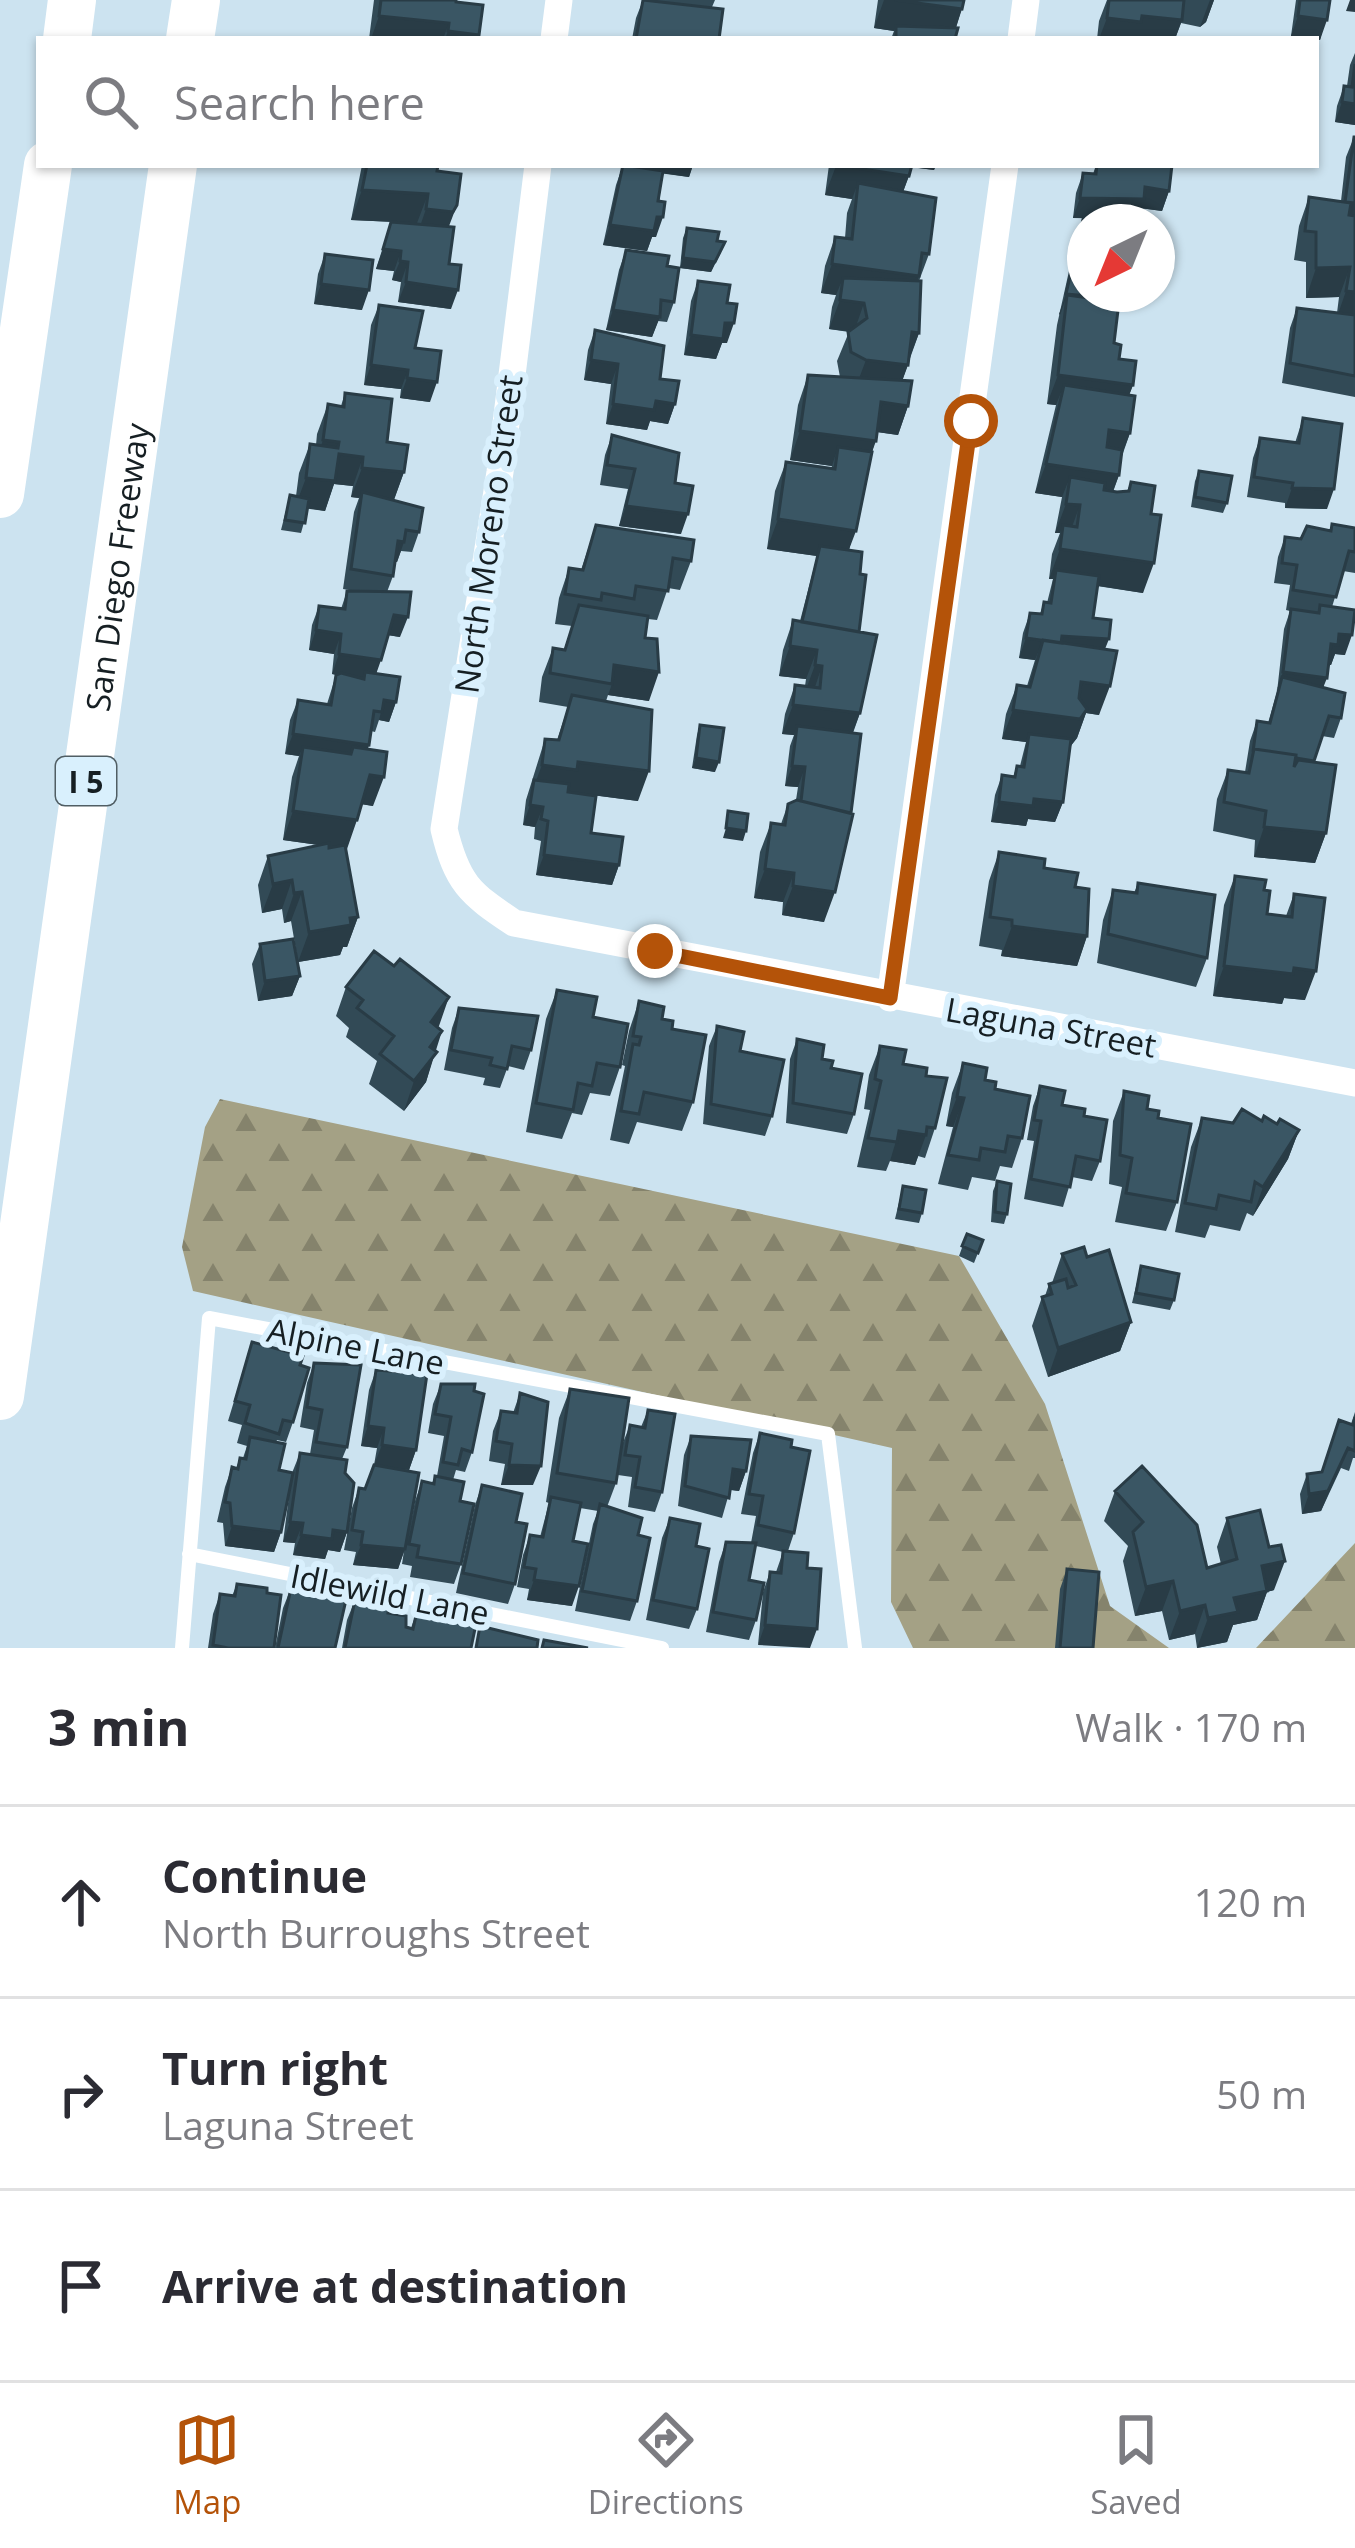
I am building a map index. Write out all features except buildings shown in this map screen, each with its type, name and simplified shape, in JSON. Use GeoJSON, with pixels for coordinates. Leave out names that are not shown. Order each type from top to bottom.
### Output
{"type":"FeatureCollection","features":[{"type":"Feature","properties":{"kind":"highway"},"geometry":{"type":"LineString","coordinates":[[67,36],[72,0]]}},
{"type":"Feature","properties":{"kind":"highway"},"geometry":{"type":"LineString","coordinates":[[190,36],[196,0]]}},
{"type":"Feature","properties":{"kind":"highway"},"geometry":{"type":"LineString","coordinates":[[0,494],[48,168]]}},
{"type":"Feature","properties":{"kind":"highway","name":"San Diego Freeway"},"geometry":{"type":"LineString","coordinates":[[0,1396],[173,168]]}},
{"type":"Feature","properties":{"kind":"street"},"geometry":{"type":"LineString","coordinates":[[554,36],[559,0]]}},
{"type":"Feature","properties":{"kind":"street"},"geometry":{"type":"LineString","coordinates":[[1022,36],[1027,0]]}},
{"type":"Feature","properties":{"kind":"street","name":"North Moreno Street"},"geometry":{"type":"LineString","coordinates":[[473,896],[454,870],[444,829],[500,472],[538,168]]}},
{"type":"Feature","properties":{"kind":"street"},"geometry":{"type":"LineString","coordinates":[[890,998],[1005,168]]}},
{"type":"Feature","properties":{"kind":"street","name":"Laguna Street"},"geometry":{"type":"LineString","coordinates":[[473,896],[514,923],[1355,1083]]}},
{"type":"Feature","properties":{"kind":"lane","name":"Alpine Lane"},"geometry":{"type":"LineString","coordinates":[[182,1648],[208,1318],[828,1434],[855,1648]]}},
{"type":"Feature","properties":{"kind":"lane","name":"Idlewild Lane"},"geometry":{"type":"LineString","coordinates":[[189,1554],[662,1648]]}},
{"type":"Feature","properties":{"kind":"green space"},"geometry":{"type":"Polygon","coordinates":[[[220,1099],[959,1256],[1045,1404],[1110,1606],[1169,1648],[913,1648],[891,1602],[892,1448],[193,1291],[182,1247],[205,1127],[220,1099]]]}},
{"type":"Feature","properties":{"kind":"green space"},"geometry":{"type":"Polygon","coordinates":[[[1355,1543],[1355,1648],[1256,1648],[1355,1543]]]}},
{"type":"Feature","properties":{"kind":"route"},"geometry":{"type":"LineString","coordinates":[[655,951],[890,998],[971,421]]}}]}
